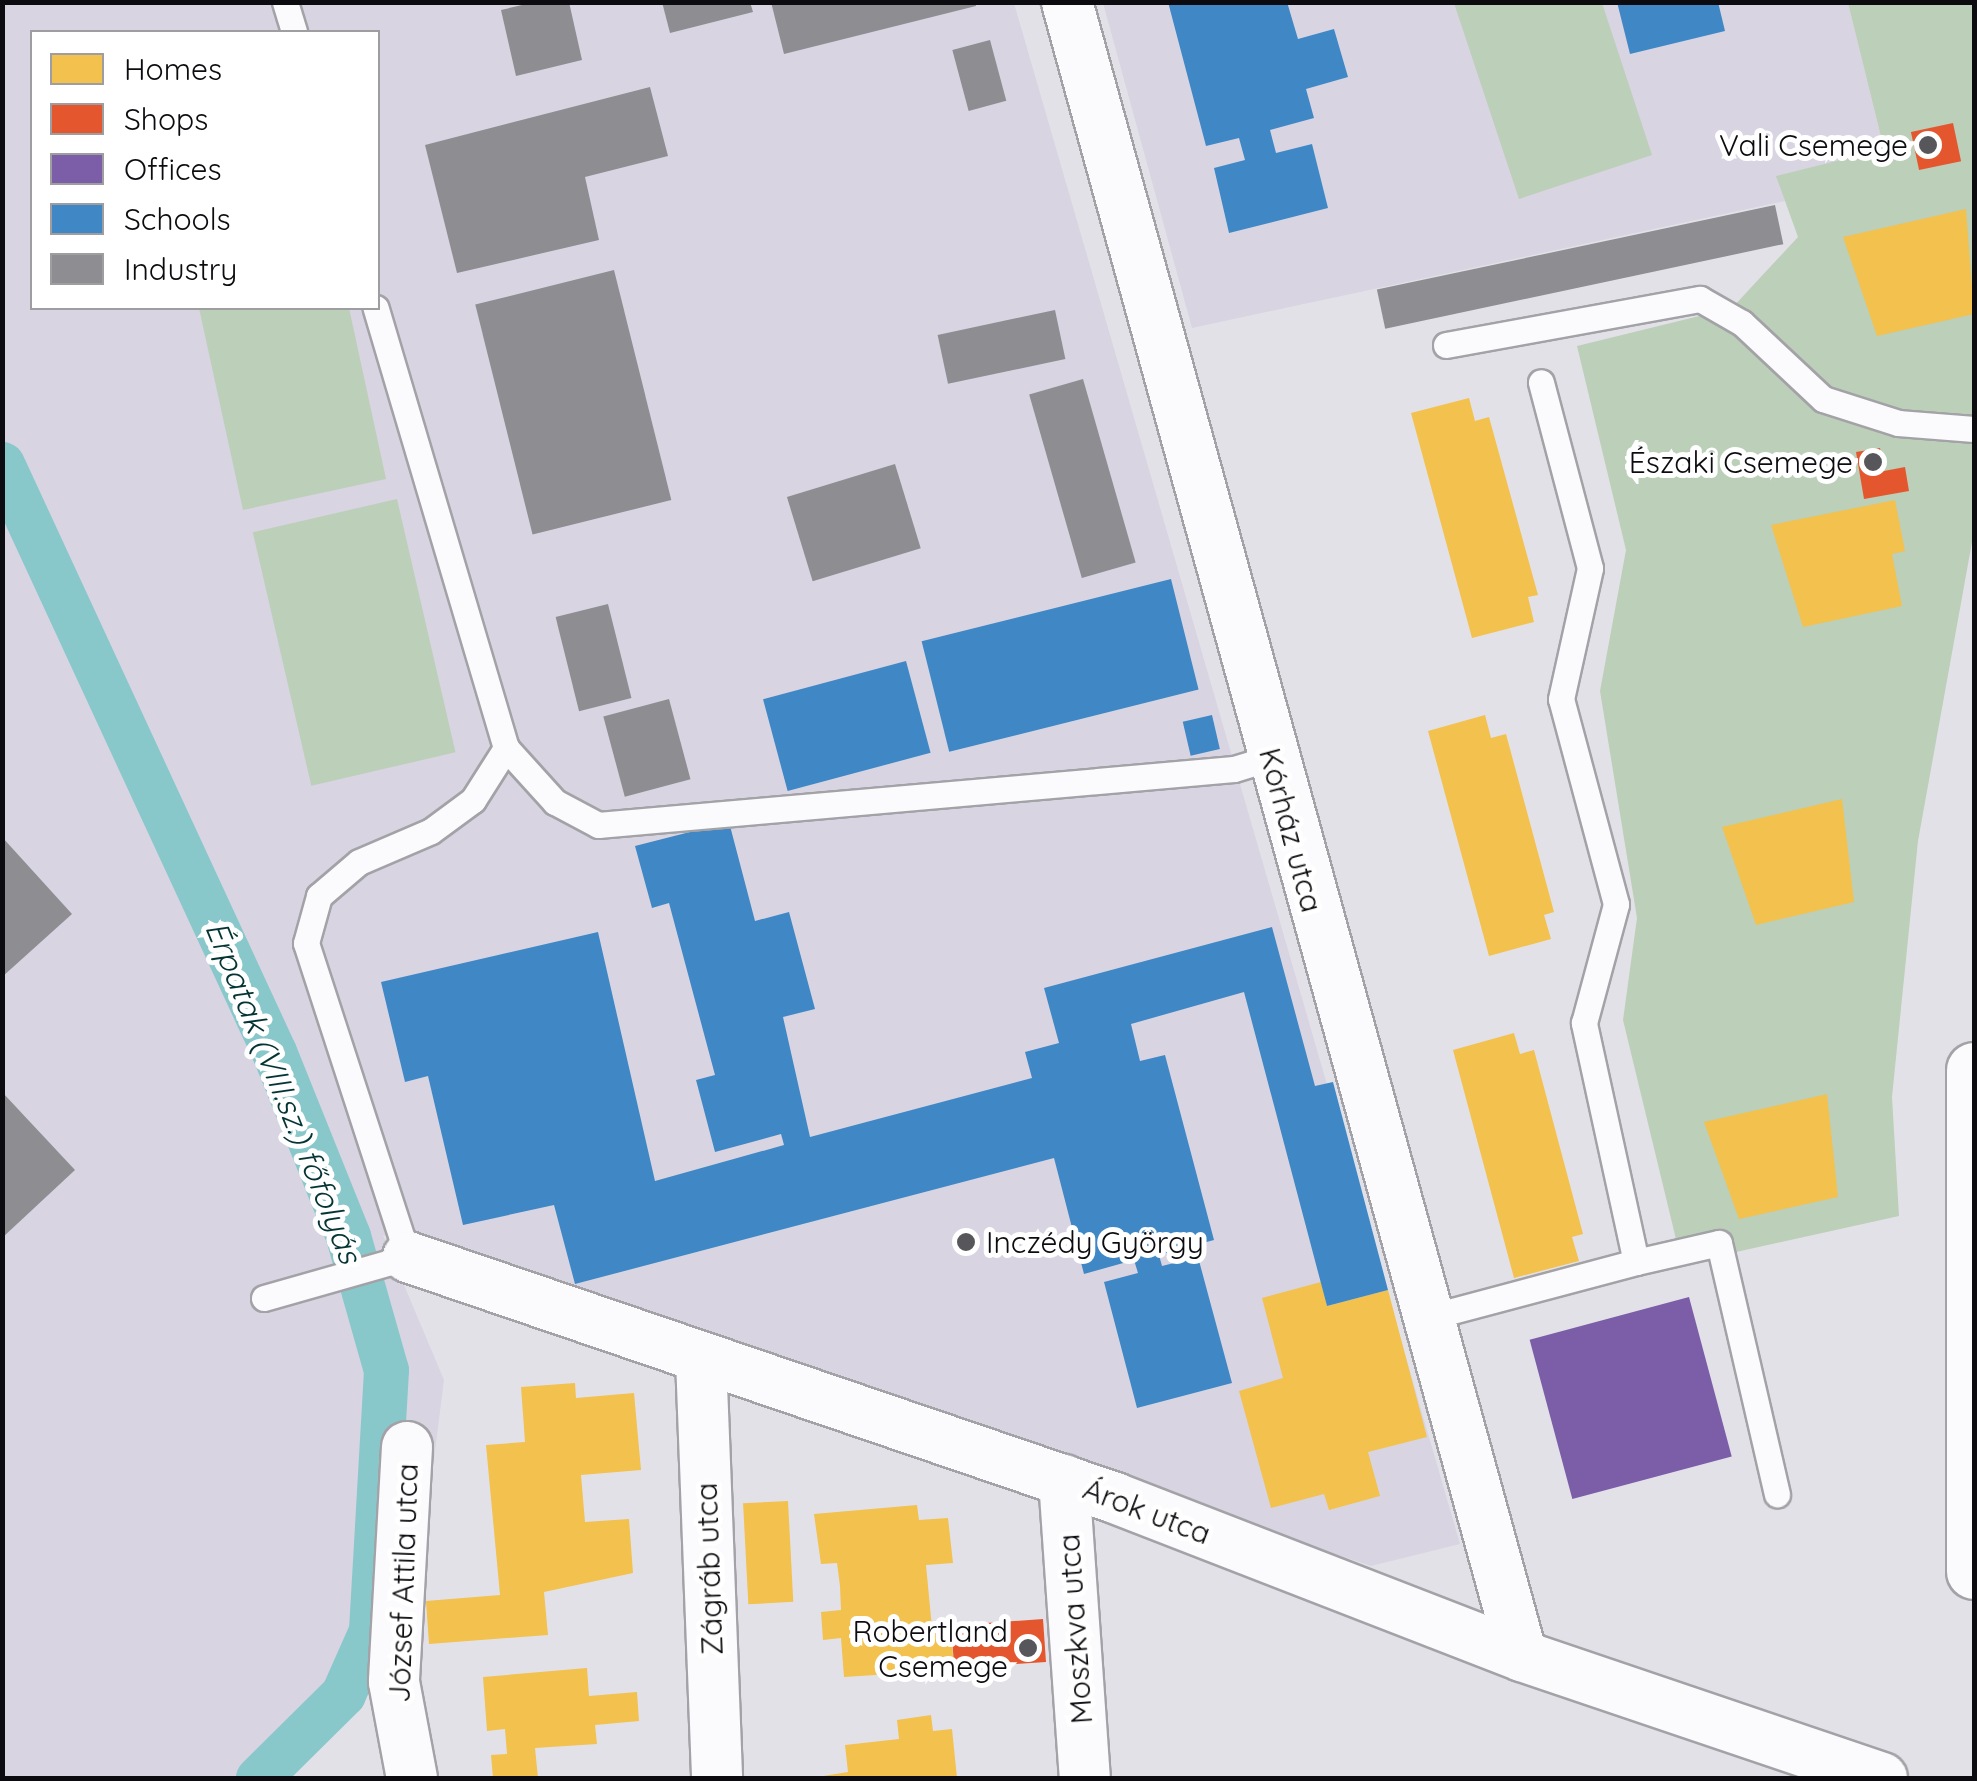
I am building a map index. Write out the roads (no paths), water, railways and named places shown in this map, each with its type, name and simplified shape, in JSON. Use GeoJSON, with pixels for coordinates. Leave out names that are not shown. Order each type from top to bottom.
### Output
{"type":"FeatureCollection","features":[{"type":"Feature","properties":{"kind":"main road"},"geometry":{"type":"LineString","coordinates":[[1974,1070],[1974,1570]]}},
{"type":"Feature","properties":{"kind":"street","name":"Kórház utca"},"geometry":{"type":"LineString","coordinates":[[1067,2],[1522,1656]]}},
{"type":"Feature","properties":{"kind":"street","name":"Árok utca"},"geometry":{"type":"LineString","coordinates":[[408,1257],[1064,1480],[1522,1656],[1882,1778]]}},
{"type":"Feature","properties":{"kind":"street","name":"Zágráb utca"},"geometry":{"type":"LineString","coordinates":[[701,1358],[717,1778]]}},
{"type":"Feature","properties":{"kind":"street","name":"József Attila utca"},"geometry":{"type":"LineString","coordinates":[[407,1447],[394,1682],[412,1778]]}},
{"type":"Feature","properties":{"kind":"street","name":"Moszkva utca"},"geometry":{"type":"LineString","coordinates":[[1064,1480],[1085,1778]]}},
{"type":"Feature","properties":{"kind":"lane"},"geometry":{"type":"LineString","coordinates":[[286,2],[293,30]]}},
{"type":"Feature","properties":{"kind":"lane"},"geometry":{"type":"LineString","coordinates":[[1446,345],[1700,299],[1742,323],[1823,398],[1898,422],[1974,428]]}},
{"type":"Feature","properties":{"kind":"lane"},"geometry":{"type":"LineString","coordinates":[[377,310],[506,748],[554,802],[598,825],[1234,769],[1272,758]]}},
{"type":"Feature","properties":{"kind":"lane"},"geometry":{"type":"LineString","coordinates":[[1540,382],[1590,568],[1561,699],[1616,904],[1584,1023],[1636,1262]]}},
{"type":"Feature","properties":{"kind":"lane"},"geometry":{"type":"LineString","coordinates":[[264,1298],[408,1257],[306,943],[319,896],[359,862],[431,831],[473,800],[506,748]]}},
{"type":"Feature","properties":{"kind":"lane"},"geometry":{"type":"LineString","coordinates":[[1426,1318],[1719,1244],[1776,1494]]}},
{"type":"Feature","properties":{"kind":"waterway","name":"Érpatak (VIII.sz.) főfolyás"},"geometry":{"type":"LineString","coordinates":[[2,464],[274,1052],[348,1236],[386,1370],[371,1631],[343,1694],[258,1778]]}},
{"type":"Feature","properties":{"kind":"place","name":"Vali Csemege"},"geometry":{"type":"Point","coordinates":[1928,145]}},
{"type":"Feature","properties":{"kind":"place","name":"Északi Csemege"},"geometry":{"type":"Point","coordinates":[1873,462]}},
{"type":"Feature","properties":{"kind":"place","name":"Inczédy György"},"geometry":{"type":"Point","coordinates":[966,1242]}},
{"type":"Feature","properties":{"kind":"place","name":"Robertland Csemege"},"geometry":{"type":"Point","coordinates":[1028,1648]}}]}
